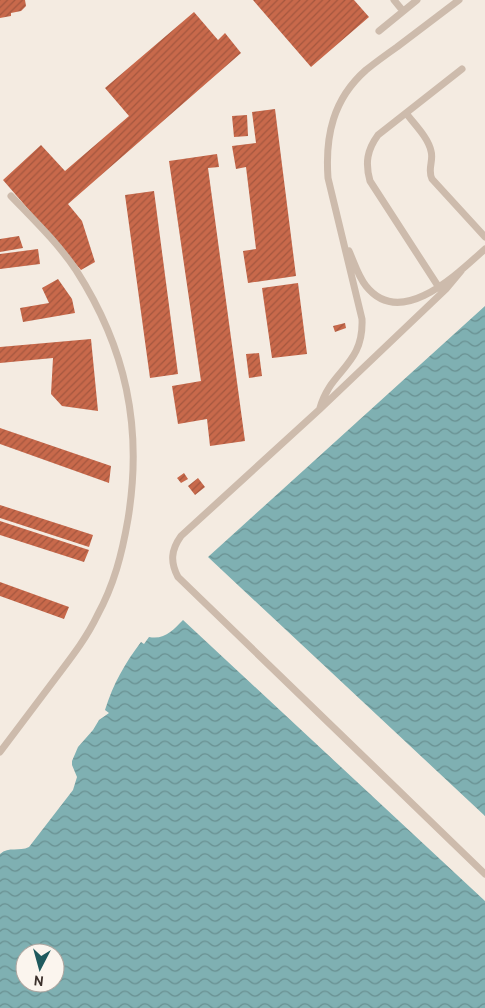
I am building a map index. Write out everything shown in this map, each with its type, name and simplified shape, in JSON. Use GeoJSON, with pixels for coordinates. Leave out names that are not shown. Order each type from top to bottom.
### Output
{"type":"FeatureCollection","features":[{"type":"Feature","properties":{"kind":"lane"},"geometry":{"type":"LineString","coordinates":[[394,0],[403,11]]}},
{"type":"Feature","properties":{"kind":"lane"},"geometry":{"type":"LineString","coordinates":[[379,31],[417,0]]}},
{"type":"Feature","properties":{"kind":"lane"},"geometry":{"type":"LineString","coordinates":[[320,409],[326,392],[355,355],[363,332],[362,319],[328,178],[326,154],[329,131],[337,109],[349,88],[365,71],[459,0]]}},
{"type":"Feature","properties":{"kind":"lane"},"geometry":{"type":"LineString","coordinates":[[438,286],[376,189],[368,171],[367,162],[372,143],[378,135],[462,69]]}},
{"type":"Feature","properties":{"kind":"lane"},"geometry":{"type":"LineString","coordinates":[[406,113],[431,148],[432,159],[429,169],[432,179],[485,237]]}},
{"type":"Feature","properties":{"kind":"lane"},"geometry":{"type":"LineString","coordinates":[[0,752],[73,655],[97,617],[116,577],[133,492],[134,448],[130,403],[120,360],[101,313],[75,268],[42,228],[11,196]]}},
{"type":"Feature","properties":{"kind":"lane"},"geometry":{"type":"LineString","coordinates":[[341,230],[359,274],[366,286],[375,294],[387,300],[413,301],[426,295],[461,271]]}},
{"type":"Feature","properties":{"kind":"lane"},"geometry":{"type":"LineString","coordinates":[[485,249],[461,271],[446,289],[320,409],[182,536],[176,544],[172,560],[178,577],[485,874]]}},
{"type":"Feature","properties":{"kind":"water"},"geometry":{"type":"Polygon","coordinates":[[[485,306],[485,816],[208,557],[485,306]]]}},
{"type":"Feature","properties":{"kind":"water"},"geometry":{"type":"Polygon","coordinates":[[[183,620],[485,901],[485,1008],[0,1008],[0,854],[7,850],[29,847],[73,790],[77,777],[72,761],[78,747],[99,720],[109,713],[105,710],[108,700],[125,666],[141,642],[144,644],[149,637],[164,636],[183,620]]]}},
{"type":"Feature","properties":{"kind":"building"},"geometry":{"type":"Polygon","coordinates":[[[0,0],[25,0],[26,6],[21,11],[11,13],[11,16],[0,18],[0,0]]]}},
{"type":"Feature","properties":{"kind":"building"},"geometry":{"type":"Polygon","coordinates":[[[253,0],[354,0],[369,17],[311,67],[253,0]]]}},
{"type":"Feature","properties":{"kind":"building"},"geometry":{"type":"Polygon","coordinates":[[[194,12],[218,40],[225,33],[241,53],[68,204],[82,221],[95,262],[81,270],[3,180],[41,145],[65,171],[129,116],[105,88],[194,12]]]}},
{"type":"Feature","properties":{"kind":"building"},"geometry":{"type":"Polygon","coordinates":[[[275,109],[296,276],[248,283],[243,251],[256,249],[246,167],[236,169],[232,146],[256,143],[252,112],[275,109]]]}},
{"type":"Feature","properties":{"kind":"building"},"geometry":{"type":"Polygon","coordinates":[[[247,115],[248,136],[234,137],[232,116],[247,115]]]}},
{"type":"Feature","properties":{"kind":"building"},"geometry":{"type":"Polygon","coordinates":[[[217,154],[219,167],[208,168],[245,441],[210,446],[207,419],[178,424],[172,386],[201,381],[169,161],[217,154]]]}},
{"type":"Feature","properties":{"kind":"building"},"geometry":{"type":"Polygon","coordinates":[[[154,191],[178,374],[150,378],[125,195],[154,191]]]}},
{"type":"Feature","properties":{"kind":"building"},"geometry":{"type":"Polygon","coordinates":[[[19,236],[23,248],[0,252],[0,239],[19,236]]]}},
{"type":"Feature","properties":{"kind":"building"},"geometry":{"type":"Polygon","coordinates":[[[38,249],[40,264],[0,269],[0,254],[38,249]]]}},
{"type":"Feature","properties":{"kind":"building"},"geometry":{"type":"Polygon","coordinates":[[[58,279],[72,299],[75,313],[23,322],[20,308],[49,303],[42,288],[58,279]]]}},
{"type":"Feature","properties":{"kind":"building"},"geometry":{"type":"Polygon","coordinates":[[[298,283],[307,354],[272,358],[262,288],[298,283]]]}},
{"type":"Feature","properties":{"kind":"building"},"geometry":{"type":"Polygon","coordinates":[[[345,323],[346,328],[335,332],[333,326],[345,323]]]}},
{"type":"Feature","properties":{"kind":"building"},"geometry":{"type":"Polygon","coordinates":[[[91,339],[98,411],[62,406],[51,394],[53,358],[0,363],[0,347],[91,339]]]}},
{"type":"Feature","properties":{"kind":"building"},"geometry":{"type":"Polygon","coordinates":[[[259,353],[262,376],[249,378],[246,354],[259,353]]]}},
{"type":"Feature","properties":{"kind":"building"},"geometry":{"type":"Polygon","coordinates":[[[0,428],[111,466],[109,483],[0,444],[0,428]]]}},
{"type":"Feature","properties":{"kind":"building"},"geometry":{"type":"Polygon","coordinates":[[[184,473],[188,479],[181,483],[177,478],[184,473]]]}},
{"type":"Feature","properties":{"kind":"building"},"geometry":{"type":"Polygon","coordinates":[[[198,478],[205,487],[195,495],[188,486],[198,478]]]}},
{"type":"Feature","properties":{"kind":"building"},"geometry":{"type":"Polygon","coordinates":[[[0,505],[93,535],[89,547],[0,518],[0,505]]]}},
{"type":"Feature","properties":{"kind":"building"},"geometry":{"type":"Polygon","coordinates":[[[0,521],[89,550],[84,562],[0,535],[0,521]]]}},
{"type":"Feature","properties":{"kind":"building"},"geometry":{"type":"Polygon","coordinates":[[[0,582],[69,607],[64,619],[0,596],[0,582]]]}}]}
